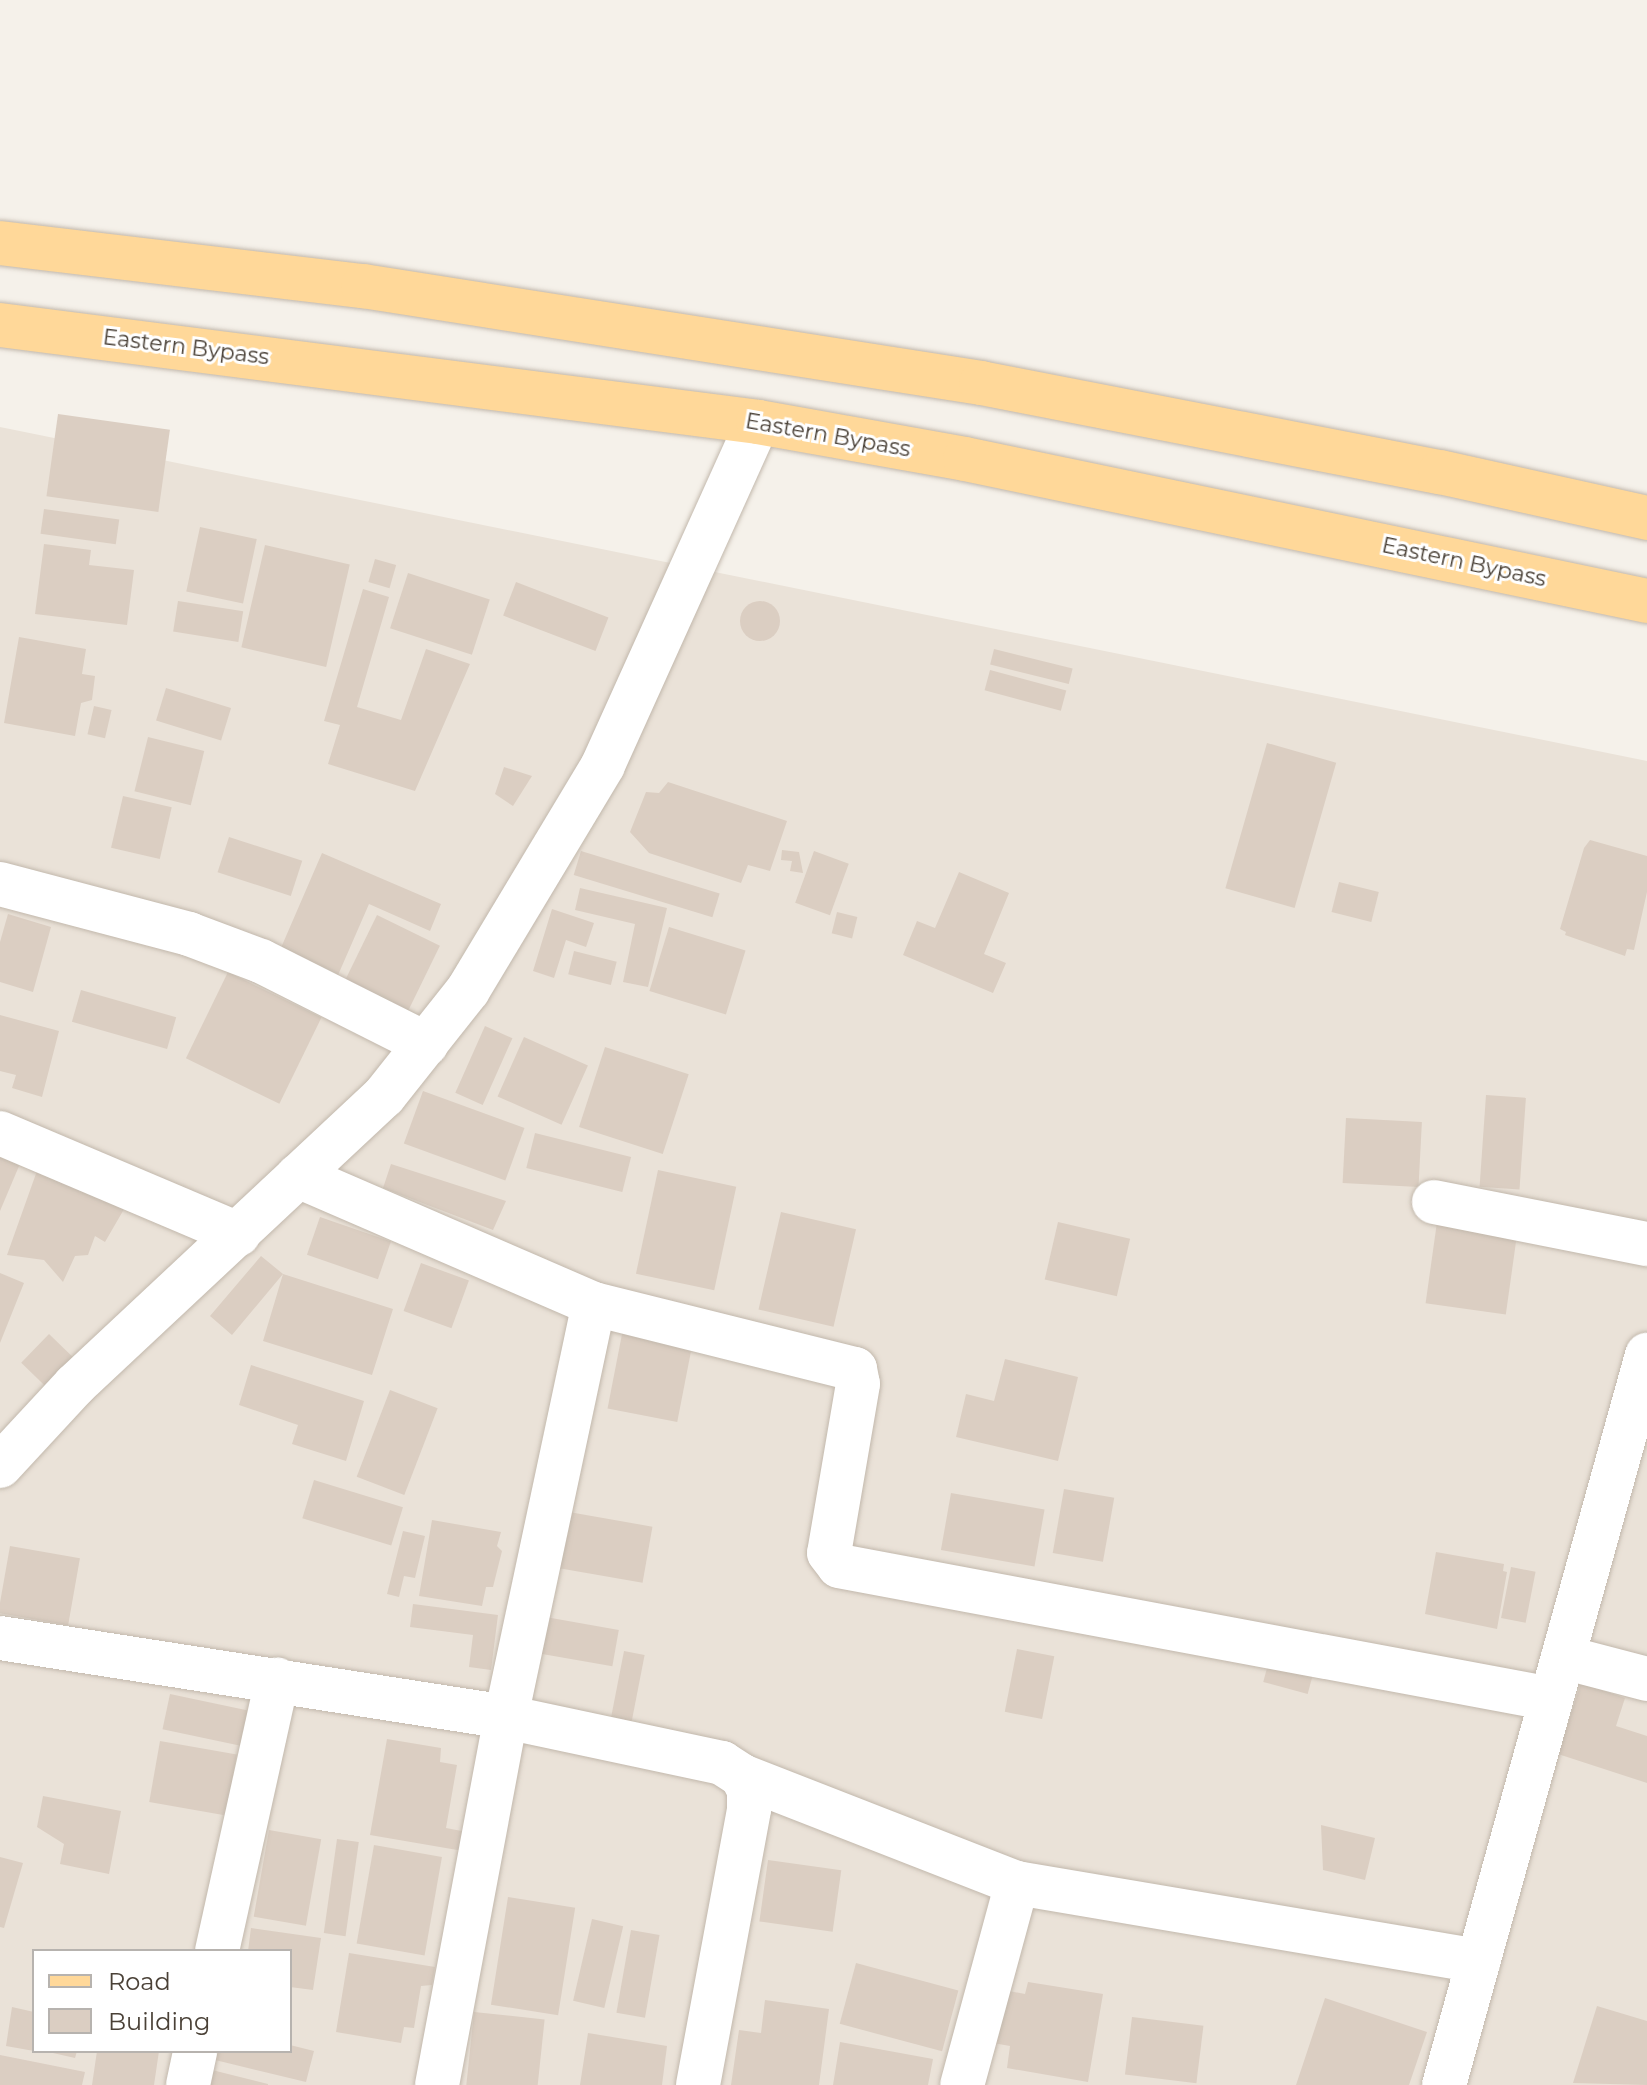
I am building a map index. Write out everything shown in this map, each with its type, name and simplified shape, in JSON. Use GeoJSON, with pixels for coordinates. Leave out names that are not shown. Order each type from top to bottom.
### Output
{"type":"FeatureCollection","features":[{"type":"Feature","properties":{"kind":"main road"},"geometry":{"type":"LineString","coordinates":[[0,243],[363,286],[981,383],[1440,472],[1647,518]]}},
{"type":"Feature","properties":{"kind":"main road","name":"Eastern Bypass"},"geometry":{"type":"LineString","coordinates":[[0,325],[758,422],[965,459],[1647,601]]}},
{"type":"Feature","properties":{"kind":"street"},"geometry":{"type":"LineString","coordinates":[[0,1466],[75,1385],[384,1096],[468,990],[603,765],[758,422]]}},
{"type":"Feature","properties":{"kind":"street"},"geometry":{"type":"LineString","coordinates":[[0,884],[203,939],[261,961],[426,1044]]}},
{"type":"Feature","properties":{"kind":"street"},"geometry":{"type":"LineString","coordinates":[[0,1133],[238,1234]]}},
{"type":"Feature","properties":{"kind":"street"},"geometry":{"type":"LineString","coordinates":[[298,1176],[594,1304],[855,1369],[858,1384],[829,1553],[839,1566],[1551,1699]]}},
{"type":"Feature","properties":{"kind":"street"},"geometry":{"type":"LineString","coordinates":[[1434,1202],[1647,1244]]}},
{"type":"Feature","properties":{"kind":"street"},"geometry":{"type":"LineString","coordinates":[[437,2085],[506,1717],[594,1304]]}},
{"type":"Feature","properties":{"kind":"street"},"geometry":{"type":"LineString","coordinates":[[1444,2085],[1647,1355]]}},
{"type":"Feature","properties":{"kind":"street"},"geometry":{"type":"LineString","coordinates":[[0,1638],[506,1717],[722,1763],[742,1776],[1017,1883],[1478,1961]]}},
{"type":"Feature","properties":{"kind":"street"},"geometry":{"type":"LineString","coordinates":[[1563,1657],[1647,1679]]}},
{"type":"Feature","properties":{"kind":"street"},"geometry":{"type":"LineString","coordinates":[[217,1949],[277,1680]]}},
{"type":"Feature","properties":{"kind":"street"},"geometry":{"type":"LineString","coordinates":[[698,2085],[749,1809],[749,1790],[742,1776]]}},
{"type":"Feature","properties":{"kind":"street"},"geometry":{"type":"LineString","coordinates":[[962,2085],[1017,1883]]}},
{"type":"Feature","properties":{"kind":"street"},"geometry":{"type":"LineString","coordinates":[[188,2085],[195,2053]]}},
{"type":"Feature","properties":{"kind":"shaded area"},"geometry":{"type":"Polygon","coordinates":[[[0,427],[1647,761],[1647,2085],[0,2085],[0,427]]]}},
{"type":"Feature","properties":{"kind":"building"},"geometry":{"type":"Polygon","coordinates":[[[58,414],[170,430],[158,512],[46,496],[58,414]]]}},
{"type":"Feature","properties":{"kind":"building"},"geometry":{"type":"Polygon","coordinates":[[[44,509],[119,520],[116,544],[41,534],[44,509]]]}},
{"type":"Feature","properties":{"kind":"building"},"geometry":{"type":"Polygon","coordinates":[[[200,527],[257,539],[243,604],[186,592],[200,527]]]}},
{"type":"Feature","properties":{"kind":"building"},"geometry":{"type":"Polygon","coordinates":[[[44,544],[91,550],[89,565],[134,570],[127,625],[35,614],[44,544]]]}},
{"type":"Feature","properties":{"kind":"building"},"geometry":{"type":"Polygon","coordinates":[[[265,545],[350,565],[326,667],[241,647],[265,545]]]}},
{"type":"Feature","properties":{"kind":"building"},"geometry":{"type":"Polygon","coordinates":[[[375,559],[396,565],[390,588],[368,582],[375,559]]]}},
{"type":"Feature","properties":{"kind":"building"},"geometry":{"type":"Polygon","coordinates":[[[408,573],[490,600],[472,655],[390,628],[408,573]]]}},
{"type":"Feature","properties":{"kind":"building"},"geometry":{"type":"Polygon","coordinates":[[[516,582],[608,617],[596,651],[503,616],[516,582]]]}},
{"type":"Feature","properties":{"kind":"building"},"geometry":{"type":"Polygon","coordinates":[[[363,589],[389,597],[357,707],[401,720],[426,649],[470,664],[415,791],[328,764],[340,725],[324,721],[363,589]]]}},
{"type":"Feature","properties":{"kind":"building"},"geometry":{"type":"Polygon","coordinates":[[[178,601],[243,611],[238,642],[173,632],[178,601]]]}},
{"type":"Feature","properties":{"kind":"building"},"geometry":{"type":"Polygon","coordinates":[[[760,601],[774,607],[780,621],[774,635],[760,641],[746,635],[740,621],[746,607],[760,601]]]}},
{"type":"Feature","properties":{"kind":"building"},"geometry":{"type":"Polygon","coordinates":[[[19,637],[86,649],[82,674],[95,676],[92,700],[81,703],[75,736],[4,723],[19,637]]]}},
{"type":"Feature","properties":{"kind":"building"},"geometry":{"type":"Polygon","coordinates":[[[994,649],[1073,669],[1069,684],[990,665],[994,649]]]}},
{"type":"Feature","properties":{"kind":"building"},"geometry":{"type":"Polygon","coordinates":[[[990,670],[1066,690],[1061,711],[985,690],[990,670]]]}},
{"type":"Feature","properties":{"kind":"building"},"geometry":{"type":"Polygon","coordinates":[[[166,688],[231,708],[221,740],[156,721],[166,688]]]}},
{"type":"Feature","properties":{"kind":"building"},"geometry":{"type":"Polygon","coordinates":[[[94,706],[112,710],[105,738],[87,734],[94,706]]]}},
{"type":"Feature","properties":{"kind":"building"},"geometry":{"type":"Polygon","coordinates":[[[148,737],[204,751],[191,805],[134,791],[148,737]]]}},
{"type":"Feature","properties":{"kind":"building"},"geometry":{"type":"Polygon","coordinates":[[[1267,743],[1336,763],[1295,908],[1225,888],[1267,743]]]}},
{"type":"Feature","properties":{"kind":"building"},"geometry":{"type":"Polygon","coordinates":[[[504,767],[532,776],[513,806],[495,794],[504,767]]]}},
{"type":"Feature","properties":{"kind":"building"},"geometry":{"type":"Polygon","coordinates":[[[668,782],[787,821],[770,871],[748,865],[741,883],[649,853],[630,832],[646,792],[659,793],[668,782]]]}},
{"type":"Feature","properties":{"kind":"building"},"geometry":{"type":"Polygon","coordinates":[[[123,796],[172,807],[160,859],[111,848],[123,796]]]}},
{"type":"Feature","properties":{"kind":"building"},"geometry":{"type":"Polygon","coordinates":[[[229,837],[302,861],[291,896],[218,872],[229,837]]]}},
{"type":"Feature","properties":{"kind":"building"},"geometry":{"type":"Polygon","coordinates":[[[1590,840],[1647,856],[1647,892],[1634,950],[1627,949],[1625,956],[1565,935],[1566,932],[1560,929],[1584,848],[1590,840]]]}},
{"type":"Feature","properties":{"kind":"building"},"geometry":{"type":"Polygon","coordinates":[[[782,850],[799,852],[803,873],[790,871],[792,861],[781,860],[782,850]]]}},
{"type":"Feature","properties":{"kind":"building"},"geometry":{"type":"Polygon","coordinates":[[[581,851],[720,893],[712,917],[574,875],[581,851]]]}},
{"type":"Feature","properties":{"kind":"building"},"geometry":{"type":"Polygon","coordinates":[[[814,851],[849,864],[830,915],[795,903],[814,851]]]}},
{"type":"Feature","properties":{"kind":"building"},"geometry":{"type":"Polygon","coordinates":[[[322,853],[441,904],[430,931],[369,904],[335,982],[277,957],[322,853]]]}},
{"type":"Feature","properties":{"kind":"building"},"geometry":{"type":"Polygon","coordinates":[[[959,872],[1009,893],[984,954],[1006,963],[993,993],[903,955],[917,921],[935,928],[959,872]]]}},
{"type":"Feature","properties":{"kind":"building"},"geometry":{"type":"Polygon","coordinates":[[[1339,882],[1379,892],[1371,922],[1332,912],[1339,882]]]}},
{"type":"Feature","properties":{"kind":"building"},"geometry":{"type":"Polygon","coordinates":[[[580,888],[667,908],[648,987],[623,982],[635,924],[575,910],[580,888]]]}},
{"type":"Feature","properties":{"kind":"building"},"geometry":{"type":"Polygon","coordinates":[[[552,909],[594,923],[586,947],[566,940],[554,978],[533,971],[552,909]]]}},
{"type":"Feature","properties":{"kind":"building"},"geometry":{"type":"Polygon","coordinates":[[[837,912],[857,917],[852,938],[832,933],[837,912]]]}},
{"type":"Feature","properties":{"kind":"building"},"geometry":{"type":"Polygon","coordinates":[[[8,914],[51,927],[33,992],[0,982],[0,942],[8,914]]]}},
{"type":"Feature","properties":{"kind":"building"},"geometry":{"type":"Polygon","coordinates":[[[377,915],[440,946],[407,1014],[344,983],[377,915]]]}},
{"type":"Feature","properties":{"kind":"building"},"geometry":{"type":"Polygon","coordinates":[[[669,927],[746,950],[726,1014],[649,991],[669,927]]]}},
{"type":"Feature","properties":{"kind":"building"},"geometry":{"type":"Polygon","coordinates":[[[574,951],[617,962],[611,985],[568,974],[574,951]]]}},
{"type":"Feature","properties":{"kind":"building"},"geometry":{"type":"Polygon","coordinates":[[[228,972],[321,1018],[279,1104],[186,1058],[228,972]]]}},
{"type":"Feature","properties":{"kind":"building"},"geometry":{"type":"Polygon","coordinates":[[[81,990],[176,1017],[167,1049],[72,1022],[81,990]]]}},
{"type":"Feature","properties":{"kind":"building"},"geometry":{"type":"Polygon","coordinates":[[[0,1015],[59,1031],[42,1097],[12,1088],[16,1075],[0,1071],[0,1015]]]}},
{"type":"Feature","properties":{"kind":"building"},"geometry":{"type":"Polygon","coordinates":[[[485,1026],[512,1038],[483,1105],[455,1093],[485,1026]]]}},
{"type":"Feature","properties":{"kind":"building"},"geometry":{"type":"Polygon","coordinates":[[[524,1037],[588,1065],[562,1125],[498,1096],[524,1037]]]}},
{"type":"Feature","properties":{"kind":"building"},"geometry":{"type":"Polygon","coordinates":[[[605,1047],[689,1074],[663,1154],[579,1127],[605,1047]]]}},
{"type":"Feature","properties":{"kind":"building"},"geometry":{"type":"Polygon","coordinates":[[[423,1091],[524,1128],[505,1181],[404,1144],[423,1091]]]}},
{"type":"Feature","properties":{"kind":"building"},"geometry":{"type":"Polygon","coordinates":[[[1486,1095],[1526,1098],[1519,1190],[1480,1187],[1486,1095]]]}},
{"type":"Feature","properties":{"kind":"building"},"geometry":{"type":"Polygon","coordinates":[[[1346,1118],[1422,1122],[1418,1187],[1343,1183],[1346,1118]]]}},
{"type":"Feature","properties":{"kind":"building"},"geometry":{"type":"Polygon","coordinates":[[[535,1133],[631,1157],[622,1192],[526,1168],[535,1133]]]}},
{"type":"Feature","properties":{"kind":"building"},"geometry":{"type":"Polygon","coordinates":[[[0,1150],[22,1159],[0,1211],[0,1150]]]}},
{"type":"Feature","properties":{"kind":"building"},"geometry":{"type":"Polygon","coordinates":[[[391,1164],[506,1201],[493,1230],[383,1188],[391,1164]]]}},
{"type":"Feature","properties":{"kind":"building"},"geometry":{"type":"Polygon","coordinates":[[[38,1168],[127,1204],[105,1242],[95,1236],[88,1255],[75,1256],[63,1282],[44,1260],[7,1255],[38,1168]]]}},
{"type":"Feature","properties":{"kind":"building"},"geometry":{"type":"Polygon","coordinates":[[[658,1170],[736,1187],[714,1290],[636,1274],[658,1170]]]}},
{"type":"Feature","properties":{"kind":"building"},"geometry":{"type":"Polygon","coordinates":[[[781,1212],[856,1229],[834,1327],[759,1309],[781,1212]]]}},
{"type":"Feature","properties":{"kind":"building"},"geometry":{"type":"Polygon","coordinates":[[[320,1217],[391,1241],[378,1279],[307,1255],[320,1217]]]}},
{"type":"Feature","properties":{"kind":"building"},"geometry":{"type":"Polygon","coordinates":[[[1058,1222],[1130,1239],[1117,1296],[1045,1279],[1058,1222]]]}},
{"type":"Feature","properties":{"kind":"building"},"geometry":{"type":"Polygon","coordinates":[[[1437,1222],[1517,1233],[1506,1314],[1426,1303],[1437,1222]]]}},
{"type":"Feature","properties":{"kind":"building"},"geometry":{"type":"Polygon","coordinates":[[[261,1256],[283,1274],[232,1335],[210,1316],[261,1256]]]}},
{"type":"Feature","properties":{"kind":"building"},"geometry":{"type":"Polygon","coordinates":[[[421,1263],[469,1280],[451,1328],[404,1311],[421,1263]]]}},
{"type":"Feature","properties":{"kind":"building"},"geometry":{"type":"Polygon","coordinates":[[[0,1273],[24,1283],[0,1343],[0,1273]]]}},
{"type":"Feature","properties":{"kind":"building"},"geometry":{"type":"Polygon","coordinates":[[[283,1274],[393,1309],[372,1375],[263,1341],[283,1274]]]}},
{"type":"Feature","properties":{"kind":"building"},"geometry":{"type":"Polygon","coordinates":[[[623,1329],[693,1343],[677,1422],[608,1409],[623,1329]]]}},
{"type":"Feature","properties":{"kind":"building"},"geometry":{"type":"Polygon","coordinates":[[[49,1334],[73,1357],[45,1386],[21,1363],[49,1334]]]}},
{"type":"Feature","properties":{"kind":"building"},"geometry":{"type":"Polygon","coordinates":[[[1005,1359],[1078,1377],[1058,1461],[956,1437],[966,1394],[994,1401],[1005,1359]]]}},
{"type":"Feature","properties":{"kind":"building"},"geometry":{"type":"Polygon","coordinates":[[[251,1365],[364,1401],[346,1461],[292,1444],[298,1425],[239,1405],[251,1365]]]}},
{"type":"Feature","properties":{"kind":"building"},"geometry":{"type":"Polygon","coordinates":[[[390,1390],[438,1408],[404,1495],[357,1477],[390,1390]]]}},
{"type":"Feature","properties":{"kind":"building"},"geometry":{"type":"Polygon","coordinates":[[[314,1480],[403,1507],[391,1545],[302,1518],[314,1480]]]}},
{"type":"Feature","properties":{"kind":"building"},"geometry":{"type":"Polygon","coordinates":[[[1064,1489],[1114,1498],[1103,1562],[1053,1553],[1064,1489]]]}},
{"type":"Feature","properties":{"kind":"building"},"geometry":{"type":"Polygon","coordinates":[[[951,1493],[1045,1509],[1034,1567],[941,1550],[951,1493]]]}},
{"type":"Feature","properties":{"kind":"building"},"geometry":{"type":"Polygon","coordinates":[[[552,1509],[652,1527],[643,1583],[542,1565],[552,1509]]]}},
{"type":"Feature","properties":{"kind":"building"},"geometry":{"type":"Polygon","coordinates":[[[432,1520],[501,1532],[497,1546],[502,1551],[493,1587],[486,1587],[482,1606],[419,1596],[432,1520]]]}},
{"type":"Feature","properties":{"kind":"building"},"geometry":{"type":"Polygon","coordinates":[[[403,1531],[425,1536],[415,1578],[404,1576],[399,1597],[387,1594],[403,1531]]]}},
{"type":"Feature","properties":{"kind":"building"},"geometry":{"type":"Polygon","coordinates":[[[10,1546],[80,1558],[68,1625],[0,1613],[10,1546]]]}},
{"type":"Feature","properties":{"kind":"building"},"geometry":{"type":"Polygon","coordinates":[[[1436,1552],[1504,1564],[1503,1571],[1507,1572],[1497,1629],[1425,1614],[1436,1552]]]}},
{"type":"Feature","properties":{"kind":"building"},"geometry":{"type":"Polygon","coordinates":[[[1511,1567],[1536,1572],[1526,1623],[1501,1618],[1511,1567]]]}},
{"type":"Feature","properties":{"kind":"building"},"geometry":{"type":"Polygon","coordinates":[[[413,1604],[498,1615],[491,1670],[469,1667],[473,1635],[410,1627],[413,1604]]]}},
{"type":"Feature","properties":{"kind":"building"},"geometry":{"type":"Polygon","coordinates":[[[540,1616],[619,1630],[612,1666],[534,1652],[540,1616]]]}},
{"type":"Feature","properties":{"kind":"building"},"geometry":{"type":"Polygon","coordinates":[[[1017,1649],[1054,1656],[1042,1719],[1005,1712],[1017,1649]]]}},
{"type":"Feature","properties":{"kind":"building"},"geometry":{"type":"Polygon","coordinates":[[[624,1651],[645,1655],[630,1732],[609,1728],[624,1651]]]}},
{"type":"Feature","properties":{"kind":"building"},"geometry":{"type":"Polygon","coordinates":[[[1271,1653],[1315,1665],[1308,1694],[1263,1682],[1271,1653]]]}},
{"type":"Feature","properties":{"kind":"building"},"geometry":{"type":"Polygon","coordinates":[[[1581,1683],[1625,1698],[1616,1726],[1647,1736],[1647,1783],[1558,1754],[1581,1683]]]}},
{"type":"Feature","properties":{"kind":"building"},"geometry":{"type":"Polygon","coordinates":[[[170,1694],[255,1712],[248,1747],[163,1729],[170,1694]]]}},
{"type":"Feature","properties":{"kind":"building"},"geometry":{"type":"Polygon","coordinates":[[[387,1739],[441,1748],[440,1762],[457,1765],[446,1828],[472,1833],[469,1852],[370,1835],[387,1739]]]}},
{"type":"Feature","properties":{"kind":"building"},"geometry":{"type":"Polygon","coordinates":[[[160,1741],[237,1755],[226,1816],[149,1802],[160,1741]]]}},
{"type":"Feature","properties":{"kind":"building"},"geometry":{"type":"Polygon","coordinates":[[[43,1796],[121,1811],[109,1874],[60,1864],[64,1844],[37,1827],[43,1796]]]}},
{"type":"Feature","properties":{"kind":"building"},"geometry":{"type":"Polygon","coordinates":[[[1321,1825],[1375,1838],[1365,1880],[1323,1870],[1321,1825]]]}},
{"type":"Feature","properties":{"kind":"building"},"geometry":{"type":"Polygon","coordinates":[[[269,1830],[321,1839],[306,1926],[254,1917],[269,1830]]]}},
{"type":"Feature","properties":{"kind":"building"},"geometry":{"type":"Polygon","coordinates":[[[337,1839],[359,1842],[346,1936],[324,1933],[337,1839]]]}},
{"type":"Feature","properties":{"kind":"building"},"geometry":{"type":"Polygon","coordinates":[[[374,1845],[442,1857],[425,1955],[357,1943],[374,1845]]]}},
{"type":"Feature","properties":{"kind":"building"},"geometry":{"type":"Polygon","coordinates":[[[0,1857],[23,1863],[4,1928],[0,1927],[0,1857]]]}},
{"type":"Feature","properties":{"kind":"building"},"geometry":{"type":"Polygon","coordinates":[[[768,1860],[841,1870],[833,1932],[759,1921],[768,1860]]]}},
{"type":"Feature","properties":{"kind":"building"},"geometry":{"type":"Polygon","coordinates":[[[508,1897],[575,1908],[558,2015],[491,2005],[508,1897]]]}},
{"type":"Feature","properties":{"kind":"building"},"geometry":{"type":"Polygon","coordinates":[[[592,1919],[623,1926],[604,2008],[573,2001],[592,1919]]]}},
{"type":"Feature","properties":{"kind":"building"},"geometry":{"type":"Polygon","coordinates":[[[251,1928],[321,1938],[313,1990],[292,1987],[292,1949],[248,1949],[251,1928]]]}},
{"type":"Feature","properties":{"kind":"building"},"geometry":{"type":"Polygon","coordinates":[[[631,1930],[660,1935],[645,2018],[616,2013],[631,1930]]]}},
{"type":"Feature","properties":{"kind":"building"},"geometry":{"type":"Polygon","coordinates":[[[349,1953],[435,1967],[432,1985],[421,1986],[414,2028],[404,2027],[401,2043],[336,2032],[349,1953]]]}},
{"type":"Feature","properties":{"kind":"building"},"geometry":{"type":"Polygon","coordinates":[[[856,1963],[958,1990],[942,2051],[840,2024],[856,1963]]]}},
{"type":"Feature","properties":{"kind":"building"},"geometry":{"type":"Polygon","coordinates":[[[1028,1982],[1103,1994],[1088,2082],[1007,2068],[1010,2046],[993,2043],[1003,1990],[1025,1994],[1028,1982]]]}},
{"type":"Feature","properties":{"kind":"building"},"geometry":{"type":"Polygon","coordinates":[[[1325,1998],[1427,2032],[1409,2085],[1296,2085],[1325,1998]]]}},
{"type":"Feature","properties":{"kind":"building"},"geometry":{"type":"Polygon","coordinates":[[[765,2000],[829,2009],[819,2085],[731,2085],[739,2030],[761,2033],[765,2000]]]}},
{"type":"Feature","properties":{"kind":"building"},"geometry":{"type":"Polygon","coordinates":[[[1597,2006],[1647,2021],[1647,2085],[1573,2083],[1597,2006]]]}},
{"type":"Feature","properties":{"kind":"building"},"geometry":{"type":"Polygon","coordinates":[[[12,2007],[32,2012],[32,2051],[6,2046],[12,2007]]]}},
{"type":"Feature","properties":{"kind":"building"},"geometry":{"type":"Polygon","coordinates":[[[474,2012],[545,2019],[538,2085],[466,2085],[474,2012]]]}},
{"type":"Feature","properties":{"kind":"building"},"geometry":{"type":"Polygon","coordinates":[[[1132,2017],[1203,2026],[1196,2083],[1125,2075],[1132,2017]]]}},
{"type":"Feature","properties":{"kind":"building"},"geometry":{"type":"Polygon","coordinates":[[[588,2033],[667,2046],[662,2085],[580,2085],[588,2033]]]}},
{"type":"Feature","properties":{"kind":"building"},"geometry":{"type":"Polygon","coordinates":[[[840,2042],[933,2059],[928,2085],[833,2085],[840,2042]]]}},
{"type":"Feature","properties":{"kind":"building"},"geometry":{"type":"Polygon","coordinates":[[[292,2046],[314,2051],[306,2082],[207,2058],[208,2053],[292,2053],[292,2046]]]}},
{"type":"Feature","properties":{"kind":"building"},"geometry":{"type":"Polygon","coordinates":[[[53,2053],[76,2053],[75,2058],[53,2053]]]}},
{"type":"Feature","properties":{"kind":"building"},"geometry":{"type":"Polygon","coordinates":[[[97,2053],[159,2053],[154,2085],[92,2085],[97,2053]]]}},
{"type":"Feature","properties":{"kind":"building"},"geometry":{"type":"Polygon","coordinates":[[[0,2055],[85,2072],[82,2085],[0,2085],[0,2055]]]}},
{"type":"Feature","properties":{"kind":"building"},"geometry":{"type":"Polygon","coordinates":[[[212,2070],[268,2084],[268,2085],[208,2085],[212,2070]]]}}]}
